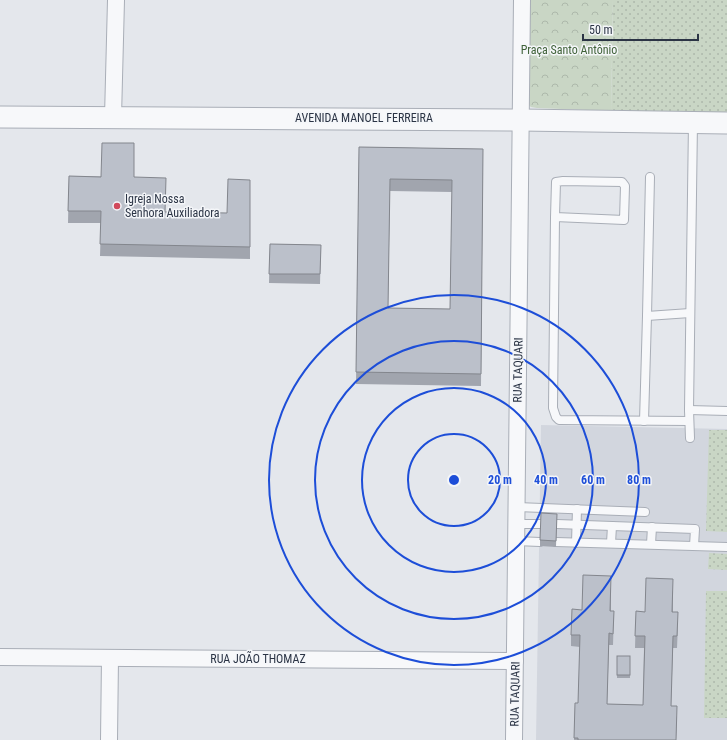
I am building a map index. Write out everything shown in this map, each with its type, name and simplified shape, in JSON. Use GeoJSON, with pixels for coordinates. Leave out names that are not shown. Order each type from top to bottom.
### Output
{"type":"FeatureCollection","features":[{"type":"Feature","properties":{"kind":"street"},"geometry":{"type":"LineString","coordinates":[[114,117],[116,0]]}},
{"type":"Feature","properties":{"kind":"street","name":"RUA TAQUARI"},"geometry":{"type":"LineString","coordinates":[[514,740],[522,0]]}},
{"type":"Feature","properties":{"kind":"street","name":"AVENIDA MANOEL FERREIRA"},"geometry":{"type":"LineString","coordinates":[[0,116],[727,123]]}},
{"type":"Feature","properties":{"kind":"street","name":"RUA JOÃO THOMAZ"},"geometry":{"type":"LineString","coordinates":[[0,657],[515,661]]}},
{"type":"Feature","properties":{"kind":"street"},"geometry":{"type":"LineString","coordinates":[[109,740],[110,658]]}},
{"type":"Feature","properties":{"kind":"lane"},"geometry":{"type":"LineString","coordinates":[[690,438],[689,410],[693,122]]}},
{"type":"Feature","properties":{"kind":"lane"},"geometry":{"type":"LineString","coordinates":[[644,421],[650,177]]}},
{"type":"Feature","properties":{"kind":"lane"},"geometry":{"type":"LineString","coordinates":[[555,217],[624,220],[625,186],[622,182],[556,182],[555,217],[553,408],[556,417],[560,420],[689,421]]}},
{"type":"Feature","properties":{"kind":"lane"},"geometry":{"type":"LineString","coordinates":[[647,316],[690,313]]}},
{"type":"Feature","properties":{"kind":"lane"},"geometry":{"type":"LineString","coordinates":[[689,410],[727,411]]}},
{"type":"Feature","properties":{"kind":"lane"},"geometry":{"type":"LineString","coordinates":[[517,507],[645,512]]}},
{"type":"Feature","properties":{"kind":"lane"},"geometry":{"type":"LineString","coordinates":[[576,543],[577,509]]}},
{"type":"Feature","properties":{"kind":"lane"},"geometry":{"type":"LineString","coordinates":[[516,524],[541,524]]}},
{"type":"Feature","properties":{"kind":"lane"},"geometry":{"type":"LineString","coordinates":[[557,524],[695,529],[694,546]]}},
{"type":"Feature","properties":{"kind":"lane"},"geometry":{"type":"LineString","coordinates":[[611,543],[612,526]]}},
{"type":"Feature","properties":{"kind":"lane"},"geometry":{"type":"LineString","coordinates":[[651,544],[652,527]]}},
{"type":"Feature","properties":{"kind":"lane"},"geometry":{"type":"LineString","coordinates":[[516,541],[540,542]]}},
{"type":"Feature","properties":{"kind":"lane"},"geometry":{"type":"LineString","coordinates":[[556,542],[727,547]]}},
{"type":"Feature","properties":{"kind":"shaded area"},"geometry":{"type":"Polygon","coordinates":[[[541,425],[727,429],[727,740],[536,740],[541,425]]]}},
{"type":"Feature","properties":{"kind":"green space","name":"Praça Santo Antônio"},"geometry":{"type":"Polygon","coordinates":[[[526,0],[613,0],[611,111],[537,108],[531,107],[527,104],[526,0]]]}},
{"type":"Feature","properties":{"kind":"green space"},"geometry":{"type":"Polygon","coordinates":[[[613,0],[727,0],[727,113],[611,111],[613,0]]]}},
{"type":"Feature","properties":{"kind":"green space"},"geometry":{"type":"Polygon","coordinates":[[[709,430],[727,430],[727,532],[706,531],[709,430]]]}},
{"type":"Feature","properties":{"kind":"green space"},"geometry":{"type":"Polygon","coordinates":[[[709,553],[727,554],[727,570],[708,569],[709,553]]]}},
{"type":"Feature","properties":{"kind":"green space"},"geometry":{"type":"Polygon","coordinates":[[[706,591],[727,591],[727,718],[704,718],[706,591]]]}},
{"type":"Feature","properties":{"kind":"building"},"geometry":{"type":"Polygon","coordinates":[[[102,143],[134,143],[134,177],[166,178],[165,212],[227,213],[228,179],[250,180],[250,247],[100,244],[101,211],[68,211],[69,176],[101,177],[102,143]]]}},
{"type":"Feature","properties":{"kind":"building"},"geometry":{"type":"Polygon","coordinates":[[[359,147],[483,149],[481,374],[356,372],[359,147]],[[390,179],[388,308],[450,309],[452,180],[390,179]]]}},
{"type":"Feature","properties":{"kind":"building"},"geometry":{"type":"Polygon","coordinates":[[[270,244],[321,245],[320,274],[269,274],[270,244]]]}},
{"type":"Feature","properties":{"kind":"building"},"geometry":{"type":"Polygon","coordinates":[[[541,513],[557,514],[556,541],[540,540],[541,513]]]}},
{"type":"Feature","properties":{"kind":"building"},"geometry":{"type":"Polygon","coordinates":[[[583,575],[611,576],[610,611],[614,611],[613,634],[609,633],[607,704],[643,705],[645,636],[635,636],[636,611],[645,612],[646,578],[673,579],[672,612],[678,612],[677,636],[673,636],[671,706],[677,706],[676,740],[578,740],[578,738],[574,738],[575,703],[578,703],[580,635],[571,635],[572,609],[582,610],[583,575]]]}},
{"type":"Feature","properties":{"kind":"building"},"geometry":{"type":"Polygon","coordinates":[[[617,656],[630,656],[630,675],[617,675],[617,656]]]}},
{"type":"Feature","properties":{"kind":"place","name":"Igreja Nossa Senhora Auxiliadora"},"geometry":{"type":"Point","coordinates":[117,206]}}]}
